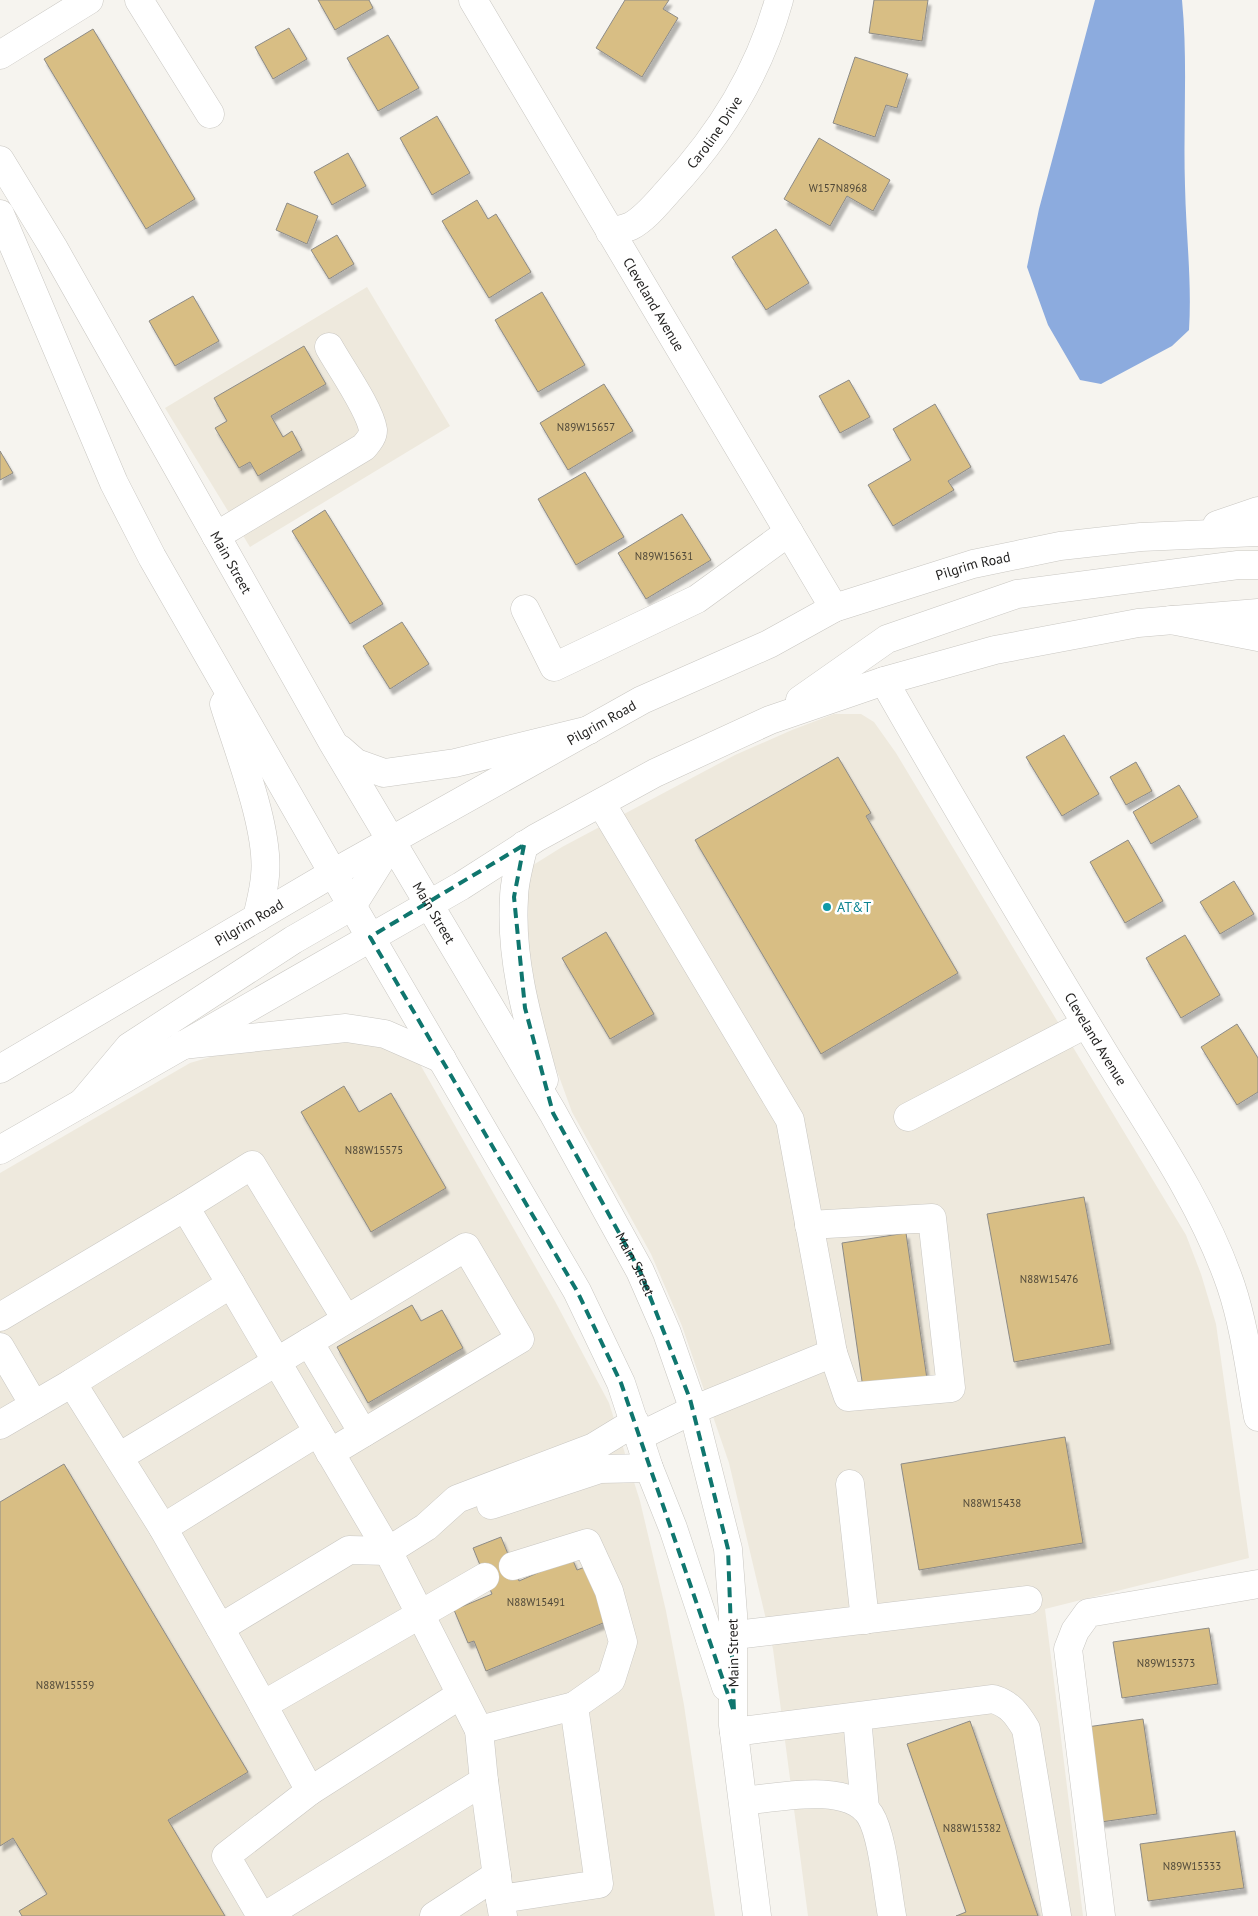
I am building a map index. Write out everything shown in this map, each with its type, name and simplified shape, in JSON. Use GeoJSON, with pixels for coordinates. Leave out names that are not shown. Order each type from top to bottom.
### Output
{"type":"FeatureCollection","features":[{"type":"Feature","properties":{"kind":"main road"},"geometry":{"type":"LineString","coordinates":[[0,55],[89,0]]}},
{"type":"Feature","properties":{"kind":"main road"},"geometry":{"type":"LineString","coordinates":[[139,0],[210,114]]}},
{"type":"Feature","properties":{"kind":"main road","name":"Cleveland Avenue"},"geometry":{"type":"LineString","coordinates":[[473,0],[834,608]]}},
{"type":"Feature","properties":{"kind":"main road","name":"Caroline Drive"},"geometry":{"type":"LineString","coordinates":[[610,232],[632,226],[654,206],[700,157],[746,87],[772,25],[779,0]]}},
{"type":"Feature","properties":{"kind":"main road","name":"Main Street"},"geometry":{"type":"LineString","coordinates":[[0,160],[53,247],[333,743],[430,903],[553,1113],[640,1271],[667,1333],[693,1410],[728,1549],[721,1637],[734,1722],[757,1916]]}},
{"type":"Feature","properties":{"kind":"main road","name":"Main Street"},"geometry":{"type":"LineString","coordinates":[[0,214],[114,483],[152,557],[352,906],[577,1291],[621,1383],[649,1468],[721,1637]]}},
{"type":"Feature","properties":{"kind":"main road"},"geometry":{"type":"LineString","coordinates":[[216,536],[364,447],[371,438],[373,431],[368,415],[329,347]]}},
{"type":"Feature","properties":{"kind":"main road"},"geometry":{"type":"LineString","coordinates":[[1193,534],[1258,511]]}},
{"type":"Feature","properties":{"kind":"main road"},"geometry":{"type":"LineString","coordinates":[[525,609],[554,667],[697,599],[789,532]]}},
{"type":"Feature","properties":{"kind":"main road","name":"Pilgrim Road"},"geometry":{"type":"LineString","coordinates":[[0,1070],[333,873],[392,842],[642,700],[769,644],[834,608],[973,564],[1060,546],[1193,534],[1258,532]]}},
{"type":"Feature","properties":{"kind":"main road"},"geometry":{"type":"LineString","coordinates":[[770,720],[887,639],[1017,594],[1238,565],[1258,565]]}},
{"type":"Feature","properties":{"kind":"main road"},"geometry":{"type":"LineString","coordinates":[[0,1150],[430,903],[524,845],[663,769],[770,720],[884,681],[995,650],[1138,623],[1258,613]]}},
{"type":"Feature","properties":{"kind":"main road"},"geometry":{"type":"LineString","coordinates":[[1171,620],[1258,637]]}},
{"type":"Feature","properties":{"kind":"main road"},"geometry":{"type":"LineString","coordinates":[[211,659],[259,820],[264,848],[266,875],[257,918]]}},
{"type":"Feature","properties":{"kind":"main road","name":"Cleveland Avenue"},"geometry":{"type":"LineString","coordinates":[[884,681],[990,866],[1189,1193],[1219,1255],[1231,1287],[1240,1321],[1258,1417]]}},
{"type":"Feature","properties":{"kind":"main road"},"geometry":{"type":"LineString","coordinates":[[333,743],[356,763],[384,773],[456,763],[590,730]]}},
{"type":"Feature","properties":{"kind":"main road"},"geometry":{"type":"LineString","coordinates":[[601,803],[790,1120],[833,1352],[848,1397],[951,1388],[932,1218],[810,1225]]}},
{"type":"Feature","properties":{"kind":"main road"},"geometry":{"type":"LineString","coordinates":[[82,1103],[129,1046],[293,940],[352,906],[392,842]]}},
{"type":"Feature","properties":{"kind":"main road"},"geometry":{"type":"LineString","coordinates":[[524,845],[514,897],[515,939],[525,1008],[553,1113]]}},
{"type":"Feature","properties":{"kind":"main road"},"geometry":{"type":"LineString","coordinates":[[908,1117],[1086,1024]]}},
{"type":"Feature","properties":{"kind":"main road"},"geometry":{"type":"LineString","coordinates":[[182,1045],[346,1028],[385,1034],[442,1059]]}},
{"type":"Feature","properties":{"kind":"main road"},"geometry":{"type":"LineString","coordinates":[[0,1317],[252,1165],[346,1319]]}},
{"type":"Feature","properties":{"kind":"main road"},"geometry":{"type":"LineString","coordinates":[[185,1207],[388,1551],[479,1730],[484,1782],[500,1897]]}},
{"type":"Feature","properties":{"kind":"main road"},"geometry":{"type":"LineString","coordinates":[[119,1457],[466,1247],[520,1339],[363,1433],[324,1442],[163,1528]]}},
{"type":"Feature","properties":{"kind":"main road"},"geometry":{"type":"LineString","coordinates":[[0,1425],[72,1383],[231,1284]]}},
{"type":"Feature","properties":{"kind":"main road"},"geometry":{"type":"LineString","coordinates":[[309,1342],[363,1433]]}},
{"type":"Feature","properties":{"kind":"main road"},"geometry":{"type":"LineString","coordinates":[[0,1347],[34,1405]]}},
{"type":"Feature","properties":{"kind":"main road"},"geometry":{"type":"LineString","coordinates":[[220,1628],[349,1550],[388,1551],[426,1526],[457,1499],[637,1429],[693,1410],[833,1352]]}},
{"type":"Feature","properties":{"kind":"main road"},"geometry":{"type":"LineString","coordinates":[[72,1383],[163,1528],[310,1791]]}},
{"type":"Feature","properties":{"kind":"main road"},"geometry":{"type":"LineString","coordinates":[[426,1526],[600,1469],[649,1468]]}},
{"type":"Feature","properties":{"kind":"main road"},"geometry":{"type":"LineString","coordinates":[[850,1484],[865,1620]]}},
{"type":"Feature","properties":{"kind":"main road"},"geometry":{"type":"LineString","coordinates":[[479,1730],[574,1706],[611,1680],[623,1642],[609,1591],[587,1544],[513,1566]]}},
{"type":"Feature","properties":{"kind":"main road"},"geometry":{"type":"LineString","coordinates":[[263,1705],[484,1577]]}},
{"type":"Feature","properties":{"kind":"main road"},"geometry":{"type":"LineString","coordinates":[[1101,1916],[1068,1649],[1075,1631],[1088,1613],[1258,1584]]}},
{"type":"Feature","properties":{"kind":"main road"},"geometry":{"type":"LineString","coordinates":[[721,1637],[1028,1600]]}},
{"type":"Feature","properties":{"kind":"main road"},"geometry":{"type":"LineString","coordinates":[[261,1916],[226,1856],[310,1791],[460,1695]]}},
{"type":"Feature","properties":{"kind":"main road"},"geometry":{"type":"LineString","coordinates":[[734,1722],[857,1717],[993,1699],[1002,1702],[1016,1711],[1026,1729],[1057,1916]]}},
{"type":"Feature","properties":{"kind":"main road"},"geometry":{"type":"LineString","coordinates":[[434,1916],[500,1897],[599,1884],[574,1706]]}},
{"type":"Feature","properties":{"kind":"main road"},"geometry":{"type":"LineString","coordinates":[[857,1717],[865,1810]]}},
{"type":"Feature","properties":{"kind":"main road"},"geometry":{"type":"LineString","coordinates":[[265,1916],[484,1782]]}},
{"type":"Feature","properties":{"kind":"main road"},"geometry":{"type":"LineString","coordinates":[[743,1801],[820,1793],[838,1796],[865,1810],[871,1817],[878,1839],[892,1916]]}},
{"type":"Feature","properties":{"kind":"highlighted area"},"geometry":{"type":"Polygon","coordinates":[[[524,845],[514,897],[525,1008],[553,1113],[640,1271],[690,1399],[728,1549],[734,1712],[621,1383],[577,1291],[370,937],[524,845]]]}},
{"type":"Feature","properties":{"kind":"shaded area"},"geometry":{"type":"Polygon","coordinates":[[[367,287],[450,426],[250,547],[165,408],[367,287]]]}},
{"type":"Feature","properties":{"kind":"shaded area"},"geometry":{"type":"Polygon","coordinates":[[[834,714],[861,714],[874,722],[896,753],[1186,1235],[1201,1274],[1216,1324],[1249,1558],[1045,1609],[1083,1916],[808,1916],[773,1649],[729,1463],[682,1326],[651,1254],[572,1112],[553,1060],[511,911],[530,867],[562,847],[735,755],[834,714]]]}},
{"type":"Feature","properties":{"kind":"shaded area"},"geometry":{"type":"Polygon","coordinates":[[[355,1019],[417,1059],[556,1303],[609,1403],[640,1501],[666,1611],[684,1705],[715,1916],[0,1916],[0,1173],[190,1063],[267,1040],[355,1019]]]}},
{"type":"Feature","properties":{"kind":"water"},"geometry":{"type":"Polygon","coordinates":[[[1095,0],[1182,0],[1185,46],[1185,186],[1190,294],[1189,330],[1172,346],[1101,384],[1080,380],[1048,325],[1027,267],[1039,209],[1095,0]]]}},
{"type":"Feature","properties":{"kind":"building"},"geometry":{"type":"Polygon","coordinates":[[[318,0],[369,0],[373,8],[335,30],[318,0]]]}},
{"type":"Feature","properties":{"kind":"building"},"geometry":{"type":"Polygon","coordinates":[[[625,0],[669,0],[663,9],[678,18],[642,77],[596,48],[625,0]]]}},
{"type":"Feature","properties":{"kind":"building"},"geometry":{"type":"Polygon","coordinates":[[[874,0],[928,0],[922,41],[869,33],[874,0]]]}},
{"type":"Feature","properties":{"kind":"building"},"geometry":{"type":"Polygon","coordinates":[[[289,28],[307,59],[273,79],[255,47],[289,28]]]}},
{"type":"Feature","properties":{"kind":"building"},"geometry":{"type":"Polygon","coordinates":[[[93,29],[195,199],[146,229],[44,59],[93,29]]]}},
{"type":"Feature","properties":{"kind":"building"},"geometry":{"type":"Polygon","coordinates":[[[388,35],[419,88],[378,111],[347,58],[388,35]]]}},
{"type":"Feature","properties":{"kind":"building"},"geometry":{"type":"Polygon","coordinates":[[[855,57],[908,74],[897,108],[886,105],[875,137],[833,123],[855,57]]]}},
{"type":"Feature","properties":{"kind":"building"},"geometry":{"type":"Polygon","coordinates":[[[437,116],[470,173],[432,195],[400,138],[437,116]]]}},
{"type":"Feature","properties":{"kind":"building"},"geometry":{"type":"Polygon","coordinates":[[[819,138],[890,180],[873,211],[847,196],[830,226],[784,199],[819,138]]]}},
{"type":"Feature","properties":{"kind":"building"},"geometry":{"type":"Polygon","coordinates":[[[348,153],[366,186],[332,205],[314,172],[348,153]]]}},
{"type":"Feature","properties":{"kind":"building"},"geometry":{"type":"Polygon","coordinates":[[[477,200],[488,219],[496,214],[531,272],[489,298],[442,221],[477,200]]]}},
{"type":"Feature","properties":{"kind":"building"},"geometry":{"type":"Polygon","coordinates":[[[287,203],[318,216],[307,244],[276,230],[287,203]]]}},
{"type":"Feature","properties":{"kind":"building"},"geometry":{"type":"Polygon","coordinates":[[[776,229],[809,283],[766,310],[732,257],[776,229]]]}},
{"type":"Feature","properties":{"kind":"building"},"geometry":{"type":"Polygon","coordinates":[[[337,235],[354,264],[329,279],[311,250],[337,235]]]}},
{"type":"Feature","properties":{"kind":"building"},"geometry":{"type":"Polygon","coordinates":[[[542,292],[585,365],[538,392],[495,320],[542,292]]]}},
{"type":"Feature","properties":{"kind":"building"},"geometry":{"type":"Polygon","coordinates":[[[193,296],[219,341],[175,366],[149,321],[193,296]]]}},
{"type":"Feature","properties":{"kind":"building"},"geometry":{"type":"Polygon","coordinates":[[[304,346],[326,384],[271,416],[283,437],[292,431],[302,450],[258,476],[250,462],[239,468],[215,428],[227,421],[214,398],[304,346]]]}},
{"type":"Feature","properties":{"kind":"building"},"geometry":{"type":"Polygon","coordinates":[[[849,380],[870,417],[840,433],[819,396],[849,380]]]}},
{"type":"Feature","properties":{"kind":"building"},"geometry":{"type":"Polygon","coordinates":[[[604,384],[633,431],[568,470],[540,423],[604,384]]]}},
{"type":"Feature","properties":{"kind":"building"},"geometry":{"type":"Polygon","coordinates":[[[935,404],[971,467],[948,481],[954,490],[893,526],[868,485],[911,460],[893,429],[935,404]]]}},
{"type":"Feature","properties":{"kind":"building"},"geometry":{"type":"Polygon","coordinates":[[[0,451],[13,473],[0,480],[0,451]]]}},
{"type":"Feature","properties":{"kind":"building"},"geometry":{"type":"Polygon","coordinates":[[[585,472],[624,537],[576,565],[538,499],[585,472]]]}},
{"type":"Feature","properties":{"kind":"building"},"geometry":{"type":"Polygon","coordinates":[[[325,510],[383,604],[350,624],[292,531],[325,510]]]}},
{"type":"Feature","properties":{"kind":"building"},"geometry":{"type":"Polygon","coordinates":[[[682,514],[711,560],[646,599],[618,553],[682,514]]]}},
{"type":"Feature","properties":{"kind":"building"},"geometry":{"type":"Polygon","coordinates":[[[402,622],[429,664],[390,689],[363,646],[402,622]]]}},
{"type":"Feature","properties":{"kind":"building"},"geometry":{"type":"Polygon","coordinates":[[[1064,735],[1099,794],[1062,816],[1026,757],[1064,735]]]}},
{"type":"Feature","properties":{"kind":"building","name":"AT&T"},"geometry":{"type":"Polygon","coordinates":[[[838,757],[871,813],[866,816],[958,973],[821,1054],[695,840],[838,757]]]}},
{"type":"Feature","properties":{"kind":"building"},"geometry":{"type":"Polygon","coordinates":[[[1136,762],[1152,791],[1126,805],[1110,777],[1136,762]]]}},
{"type":"Feature","properties":{"kind":"building"},"geometry":{"type":"Polygon","coordinates":[[[1179,785],[1198,817],[1151,844],[1133,812],[1179,785]]]}},
{"type":"Feature","properties":{"kind":"building"},"geometry":{"type":"Polygon","coordinates":[[[1128,840],[1163,901],[1125,923],[1090,862],[1128,840]]]}},
{"type":"Feature","properties":{"kind":"building"},"geometry":{"type":"Polygon","coordinates":[[[1234,881],[1254,914],[1220,934],[1200,902],[1234,881]]]}},
{"type":"Feature","properties":{"kind":"building"},"geometry":{"type":"Polygon","coordinates":[[[606,932],[654,1014],[610,1039],[562,958],[606,932]]]}},
{"type":"Feature","properties":{"kind":"building"},"geometry":{"type":"Polygon","coordinates":[[[1185,935],[1220,995],[1181,1018],[1146,958],[1185,935]]]}},
{"type":"Feature","properties":{"kind":"building"},"geometry":{"type":"Polygon","coordinates":[[[1237,1024],[1258,1058],[1258,1092],[1237,1105],[1201,1047],[1237,1024]]]}},
{"type":"Feature","properties":{"kind":"building"},"geometry":{"type":"Polygon","coordinates":[[[344,1086],[359,1112],[391,1093],[446,1188],[371,1232],[301,1112],[344,1086]]]}},
{"type":"Feature","properties":{"kind":"building"},"geometry":{"type":"Polygon","coordinates":[[[1084,1197],[1111,1344],[1014,1362],[987,1214],[1084,1197]]]}},
{"type":"Feature","properties":{"kind":"building"},"geometry":{"type":"Polygon","coordinates":[[[906,1233],[927,1379],[863,1388],[842,1243],[906,1233]]]}},
{"type":"Feature","properties":{"kind":"building"},"geometry":{"type":"Polygon","coordinates":[[[412,1305],[421,1321],[442,1310],[463,1348],[368,1403],[337,1347],[412,1305]]]}},
{"type":"Feature","properties":{"kind":"building"},"geometry":{"type":"Polygon","coordinates":[[[1065,1437],[1083,1543],[919,1570],[901,1464],[1065,1437]]]}},
{"type":"Feature","properties":{"kind":"building"},"geometry":{"type":"Polygon","coordinates":[[[64,1464],[248,1772],[168,1820],[225,1916],[22,1916],[19,1911],[47,1894],[13,1838],[0,1846],[0,1502],[64,1464]]]}},
{"type":"Feature","properties":{"kind":"building"},"geometry":{"type":"Polygon","coordinates":[[[501,1537],[519,1581],[572,1558],[577,1570],[585,1567],[608,1621],[486,1671],[474,1641],[468,1643],[454,1610],[492,1594],[473,1548],[501,1537]]]}},
{"type":"Feature","properties":{"kind":"building"},"geometry":{"type":"Polygon","coordinates":[[[1209,1628],[1218,1684],[1122,1698],[1113,1642],[1209,1628]]]}},
{"type":"Feature","properties":{"kind":"building"},"geometry":{"type":"Polygon","coordinates":[[[1143,1719],[1157,1814],[1101,1822],[1087,1727],[1143,1719]]]}},
{"type":"Feature","properties":{"kind":"building"},"geometry":{"type":"Polygon","coordinates":[[[970,1721],[1038,1916],[956,1916],[966,1912],[907,1744],[970,1721]]]}},
{"type":"Feature","properties":{"kind":"building"},"geometry":{"type":"Polygon","coordinates":[[[1235,1831],[1244,1888],[1148,1901],[1140,1844],[1235,1831]]]}},
{"type":"Feature","properties":{"kind":"place","name":"AT&T"},"geometry":{"type":"Point","coordinates":[827,907]}}]}
